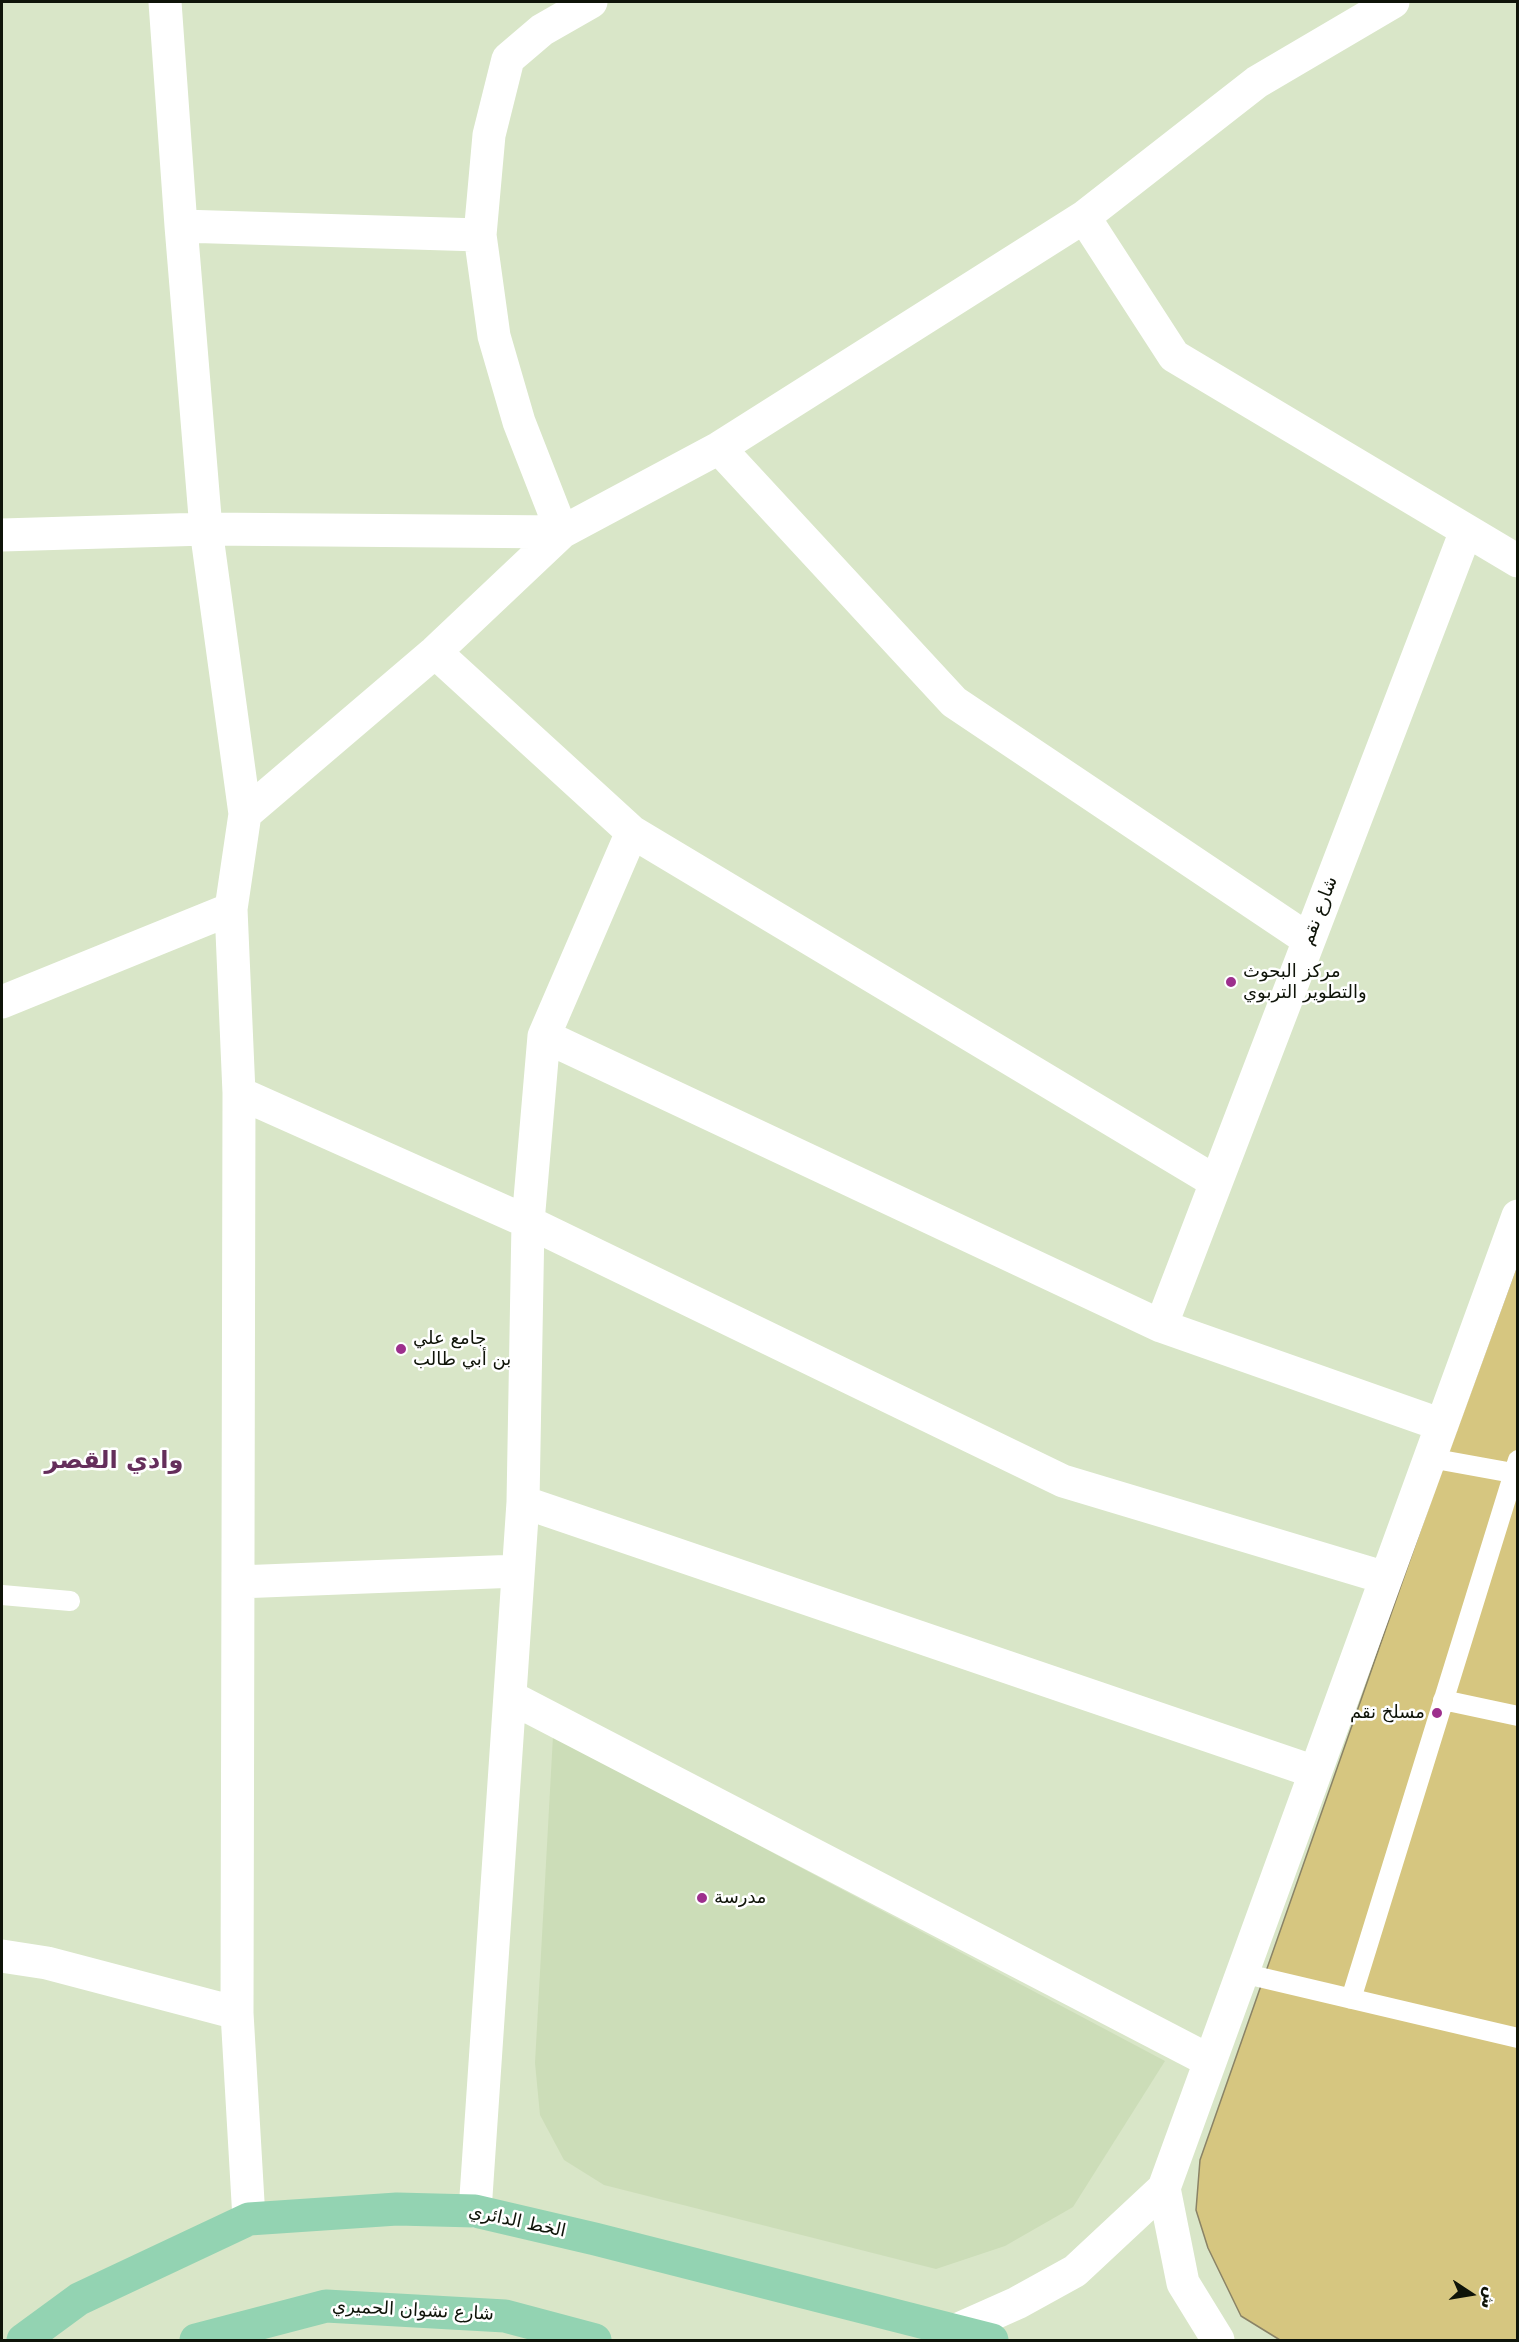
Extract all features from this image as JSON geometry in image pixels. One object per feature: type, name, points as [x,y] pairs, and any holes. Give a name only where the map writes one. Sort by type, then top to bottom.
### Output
[{"type":"main road","name":"الخط الدائري","points":[[23,2340],[79,2299],[249,2219],[398,2209],[475,2211],[595,2239],[992,2340]]},
{"type":"main road","name":"شارع نشوان الحميري","points":[[196,2340],[326,2306],[505,2316],[595,2340]]},
{"type":"street","points":[[165,2],[206,529],[245,814],[231,909],[239,1094],[237,2013],[249,2219]]},
{"type":"street","points":[[562,532],[519,422],[494,336],[480,235],[489,135],[508,59],[542,30],[591,2]]},
{"type":"street","points":[[245,814],[435,652],[562,532],[718,448],[1084,217],[1257,82],[1393,2]]},
{"type":"street","points":[[1084,217],[1174,356],[1518,561]]},
{"type":"street","points":[[181,226],[480,235]]},
{"type":"street","points":[[718,448],[954,702],[1309,940]]},
{"type":"street","points":[[2,535],[206,529],[562,532]]},
{"type":"street","name":"شارع نقم","points":[[1161,1326],[1466,531]]},
{"type":"street","points":[[435,652],[632,832],[1216,1182]]},
{"type":"street","points":[[475,2211],[523,1502],[528,1222],[544,1036],[632,832]]},
{"type":"street","points":[[2,1002],[231,909]]},
{"type":"street","points":[[544,1036],[1161,1326],[1442,1425]]},
{"type":"street","points":[[239,1094],[528,1222],[1063,1481],[1386,1578]]},
{"type":"street","points":[[954,2331],[1017,2303],[1075,2271],[1164,2188],[1518,1216]]},
{"type":"street","points":[[523,1502],[1315,1772]]},
{"type":"street","points":[[238,1582],[518,1572]]},
{"type":"street","points":[[510,1697],[1210,2061]]},
{"type":"street","points":[[2,1938],[15,1958],[237,2013]]},
{"type":"street","points":[[1164,2188],[1183,2283],[1218,2340]]},
{"type":"lane","points":[[1351,1999],[1516,1469],[1430,1458]]},
{"type":"lane","points":[[2,1594],[70,1601]]},
{"type":"lane","points":[[1443,1700],[1518,1716]]},
{"type":"lane","points":[[1242,1973],[1518,2038]]},
{"type":"shaded area","name":"مدرسة","points":[[553,1736],[1165,2061],[1073,2207],[1005,2246],[936,2269],[604,2185],[564,2160],[540,2115],[535,2063]]},
{"type":"building","name":"مسلخ نقم","points":[[1518,1262],[1518,2340],[1280,2340],[1241,2316],[1208,2248],[1196,2210],[1200,2160],[1434,1491]]},
{"type":"place","name":"مركز البحوث والتطوير التربوي","points":[[1231,982]]},
{"type":"place","name":"جامع علي بن أبي طالب","points":[[401,1349]]},
{"type":"place","name":"مسلخ نقم","points":[[1437,1713]]},
{"type":"place","name":"مدرسة","points":[[702,1898]]},
{"type":"district","name":"وادي القصر","points":[[114,1462]]}]
